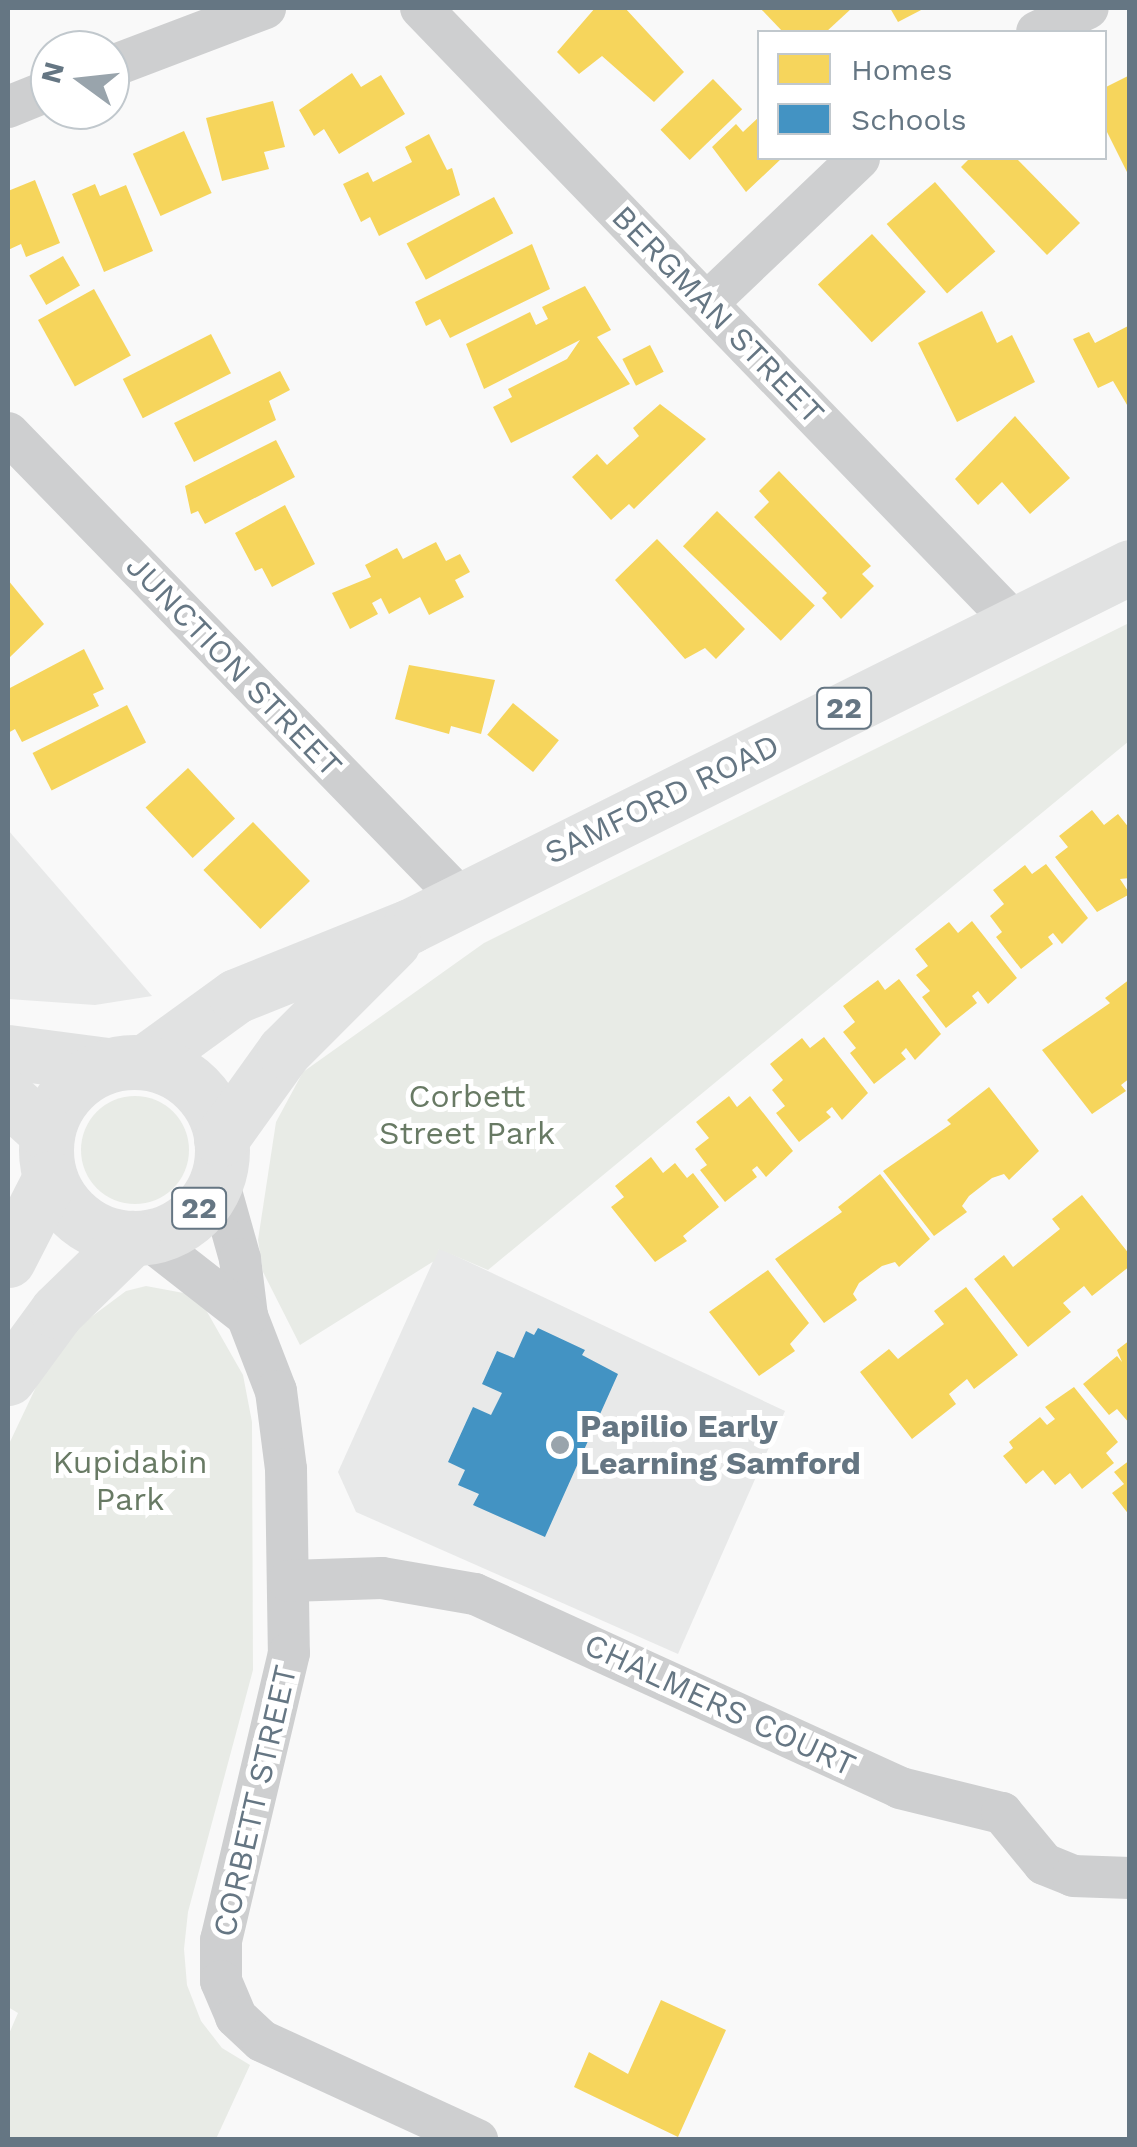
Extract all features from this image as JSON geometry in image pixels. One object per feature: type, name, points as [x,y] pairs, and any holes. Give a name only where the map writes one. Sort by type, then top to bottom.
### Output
[{"type":"main road","name":"SAMFORD ROAD","points":[[126,1064],[236,996],[410,926],[1130,567]]},
{"type":"main road","name":"SAMFORD ROAD","points":[[219,1158],[284,1052],[410,926]]},
{"type":"main road","name":"22","points":[[8,1052],[126,1064],[196,1087],[219,1158],[190,1218],[140,1238],[82,1221],[35,1136]]},
{"type":"main road","points":[[8,1260],[35,1136],[68,1091],[126,1064]]},
{"type":"main road","points":[[8,1378],[27,1327],[140,1238]]},
{"type":"street","points":[[130,59],[265,8]]},
{"type":"street","name":"BERGMAN STREET","points":[[421,8],[1015,623]]},
{"type":"street","points":[[1042,30],[1088,8]]},
{"type":"street","points":[[707,304],[857,160]]},
{"type":"street","name":"JUNCTION STREET","points":[[8,433],[460,898]]},
{"type":"street","name":"CORBETT STREET","points":[[219,1158],[240,1259],[247,1316],[276,1392],[290,1653],[221,1940],[221,1981],[236,2018],[262,2041],[477,2140]]},
{"type":"street","points":[[140,1238],[247,1316]]},
{"type":"street","name":"CHALMERS COURT","points":[[289,1580],[382,1578],[475,1594],[900,1788],[1002,1813],[1044,1864],[1073,1876],[1130,1878]]},
{"type":"shaded area","points":[[8,830],[152,996],[95,1005],[8,999]]},
{"type":"shaded area","name":"Papilio Early Learning Samford","points":[[439,1248],[785,1411],[678,1654],[356,1512],[338,1472]]},
{"type":"green space","name":"Corbett Street Park","points":[[1129,623],[1129,741],[488,1270],[439,1249],[434,1261],[300,1345],[263,1272],[258,1240],[276,1122],[303,1072],[484,943]]},
{"type":"green space","points":[[135,1096],[156,1100],[173,1112],[185,1129],[189,1150],[185,1171],[173,1188],[156,1200],[135,1204],[114,1200],[97,1188],[85,1171],[81,1150],[85,1129],[97,1112],[114,1100]]},
{"type":"green space","name":"Kupidabin Park","points":[[146,1286],[189,1294],[206,1310],[243,1375],[252,1422],[253,1670],[188,1912],[184,1949],[187,1985],[201,2021],[222,2048],[250,2065],[216,2139],[8,2139],[8,2036],[18,2013],[8,2007],[8,1446],[46,1366],[75,1329],[126,1291]]},
{"type":"building: Homes","points":[[595,8],[625,8],[684,72],[654,102],[602,56],[579,74],[557,52]]},
{"type":"building: Homes","points":[[760,8],[852,8],[828,30],[781,30]]},
{"type":"building: Homes","points":[[890,8],[925,8],[898,22]]},
{"type":"building: Homes","points":[[352,73],[361,87],[381,75],[405,114],[339,154],[324,129],[314,136],[299,110]]},
{"type":"building: Homes","points":[[1130,75],[1130,178],[1107,132],[1107,86]]},
{"type":"building: Homes","points":[[713,79],[742,109],[690,160],[660,130]]},
{"type":"building: Homes","points":[[273,101],[285,147],[264,152],[269,169],[222,181],[206,118]]},
{"type":"building: Homes","points":[[757,119],[757,160],[780,160],[746,192],[712,147],[736,124],[743,132]]},
{"type":"building: Homes","points":[[184,131],[212,193],[160,216],[133,154]]},
{"type":"building: Homes","points":[[429,134],[447,170],[452,168],[460,195],[379,236],[370,217],[361,222],[343,184],[368,172],[373,182],[412,162],[405,147]]},
{"type":"building: Homes","points":[[968,160],[1018,160],[1080,223],[1047,255],[961,167]]},
{"type":"building: Homes","points":[[35,180],[60,243],[26,257],[21,244],[8,250],[8,191]]},
{"type":"building: Homes","points":[[935,182],[995,251],[947,293],[887,224]]},
{"type":"building: Homes","points":[[95,184],[100,196],[126,185],[153,251],[104,272],[72,194]]},
{"type":"building: Homes","points":[[494,197],[513,233],[426,280],[407,243]]},
{"type":"building: Homes","points":[[872,234],[926,292],[872,342],[818,284]]},
{"type":"building: Homes","points":[[532,244],[550,289],[450,338],[440,319],[426,326],[415,302]]},
{"type":"building: Homes","points":[[63,256],[80,285],[46,305],[29,276]]},
{"type":"building: Homes","points":[[585,286],[611,330],[597,337],[630,384],[511,443],[493,407],[512,397],[508,389],[567,359],[580,340],[484,389],[466,344],[530,312],[536,325],[548,319],[542,307]]},
{"type":"building: Homes","points":[[94,289],[131,355],[75,386],[38,320]]},
{"type":"building: Homes","points":[[982,311],[997,343],[1012,335],[1035,382],[957,422],[918,343]]},
{"type":"building: Homes","points":[[1130,325],[1130,410],[1113,381],[1098,388],[1073,339],[1089,332],[1095,343]]},
{"type":"building: Homes","points":[[211,334],[231,373],[143,418],[123,379]]},
{"type":"building: Homes","points":[[650,345],[664,372],[636,386],[622,359]]},
{"type":"building: Homes","points":[[280,371],[290,390],[269,401],[276,420],[194,462],[174,423]]},
{"type":"building: Homes","points":[[660,404],[706,439],[634,509],[629,504],[611,520],[572,477],[597,454],[607,465],[639,436],[633,428]]},
{"type":"building: Homes","points":[[1015,416],[1070,478],[1030,514],[1002,482],[978,505],[955,479]]},
{"type":"building: Homes","points":[[276,440],[295,477],[205,524],[198,511],[191,514],[185,486]]},
{"type":"building: Homes","points":[[779,471],[871,566],[862,574],[874,586],[841,619],[822,598],[827,593],[754,517],[769,502],[759,491]]},
{"type":"building: Homes","points":[[285,505],[315,564],[272,587],[262,568],[255,571],[235,533]]},
{"type":"building: Homes","points":[[717,511],[815,605],[781,641],[683,546]]},
{"type":"building: Homes","points":[[657,539],[745,629],[716,659],[705,648],[685,659],[615,580]]},
{"type":"building: Homes","points":[[436,542],[446,561],[460,554],[470,572],[455,580],[464,597],[429,615],[420,597],[389,614],[381,598],[372,603],[378,614],[350,629],[332,593],[371,577],[365,565],[397,548],[403,559]]},
{"type":"building: Homes","points":[[8,580],[44,624],[8,659]]},
{"type":"building: Homes","points":[[84,649],[104,689],[93,694],[99,706],[22,742],[15,729],[8,733],[8,689]]},
{"type":"building: Homes","points":[[409,665],[495,680],[481,734],[451,726],[449,734],[395,719]]},
{"type":"building: Homes","points":[[513,703],[559,740],[533,772],[487,735]]},
{"type":"building: Homes","points":[[127,705],[146,742],[52,791],[33,753]]},
{"type":"building: Homes","points":[[188,768],[235,818],[193,858],[146,808]]},
{"type":"building: Homes","points":[[1092,810],[1104,825],[1118,814],[1130,829],[1130,878],[1120,879],[1130,894],[1097,912],[1055,857],[1068,847],[1059,836]]},
{"type":"building: Homes","points":[[253,822],[310,881],[260,929],[203,870]]},
{"type":"building: Homes","points":[[1046,864],[1088,918],[1062,944],[1053,933],[1048,937],[1053,944],[1021,969],[996,937],[1002,932],[990,916],[1004,904],[993,890],[1025,865],[1032,874]]},
{"type":"building: Homes","points":[[972,921],[1017,978],[988,1004],[978,991],[972,996],[977,1003],[946,1028],[922,997],[930,991],[916,975],[928,966],[915,949],[949,922],[958,933]]},
{"type":"building: Homes","points":[[899,979],[941,1034],[915,1060],[906,1048],[901,1053],[906,1059],[874,1084],[850,1053],[856,1048],[843,1032],[855,1022],[843,1006],[878,980],[885,990]]},
{"type":"building: Homes","points":[[1130,979],[1130,1078],[1121,1085],[1126,1091],[1092,1114],[1042,1050],[1110,1003],[1105,998]]},
{"type":"building: Homes","points":[[824,1037],[868,1093],[842,1120],[832,1107],[826,1112],[831,1117],[799,1142],[776,1113],[785,1106],[772,1090],[783,1080],[770,1064],[802,1038],[810,1048]]},
{"type":"building: Homes","points":[[989,1087],[1039,1151],[1009,1180],[1004,1174],[992,1178],[969,1196],[962,1206],[967,1212],[934,1236],[883,1171],[951,1124],[947,1120]]},
{"type":"building: Homes","points":[[729,1096],[737,1107],[750,1096],[793,1151],[766,1177],[757,1166],[752,1170],[757,1177],[725,1202],[700,1170],[707,1165],[695,1149],[709,1138],[696,1122]]},
{"type":"building: Homes","points":[[651,1157],[663,1173],[675,1163],[687,1178],[693,1173],[719,1207],[683,1236],[687,1241],[655,1262],[611,1207],[624,1197],[615,1186]]},
{"type":"building: Homes","points":[[880,1174],[930,1239],[899,1267],[895,1262],[882,1266],[859,1283],[853,1294],[857,1300],[824,1323],[775,1259],[842,1212],[838,1207]]},
{"type":"building: Homes","points":[[1082,1195],[1130,1255],[1130,1266],[1092,1296],[1084,1286],[1063,1303],[1071,1312],[1028,1347],[974,1279],[1004,1255],[1013,1267],[1060,1229],[1052,1219]]},
{"type":"building: Homes","points":[[768,1270],[809,1323],[790,1344],[795,1351],[759,1376],[709,1312]]},
{"type":"building: Homes","points":[[966,1287],[1018,1355],[974,1389],[967,1379],[949,1394],[956,1404],[912,1439],[860,1372],[889,1349],[898,1359],[944,1324],[934,1311]]},
{"type":"building: Homes","points":[[1130,1340],[1130,1424],[1117,1409],[1109,1415],[1083,1384],[1117,1356],[1122,1362],[1117,1350]]},
{"type":"building: Homes","points":[[1074,1387],[1118,1442],[1106,1453],[1114,1463],[1082,1489],[1070,1473],[1055,1485],[1043,1470],[1026,1484],[1003,1456],[1013,1448],[1009,1442],[1040,1417],[1047,1425],[1055,1419],[1045,1407]]},
{"type":"building: Homes","points":[[1130,1460],[1130,1516],[1112,1493],[1124,1484],[1114,1472]]},
{"type":"building: Homes","points":[[661,2000],[726,2030],[678,2137],[574,2087],[589,2052],[628,2074]]},
{"type":"building: Schools","points":[[538,1328],[585,1350],[582,1355],[618,1374],[545,1537],[473,1505],[479,1494],[458,1485],[465,1470],[448,1462],[473,1407],[491,1415],[502,1393],[482,1384],[497,1351],[514,1358],[526,1331],[534,1335]]},
{"type":"place","name":"Papilio Early Learning Samford","points":[[560,1445]]}]
